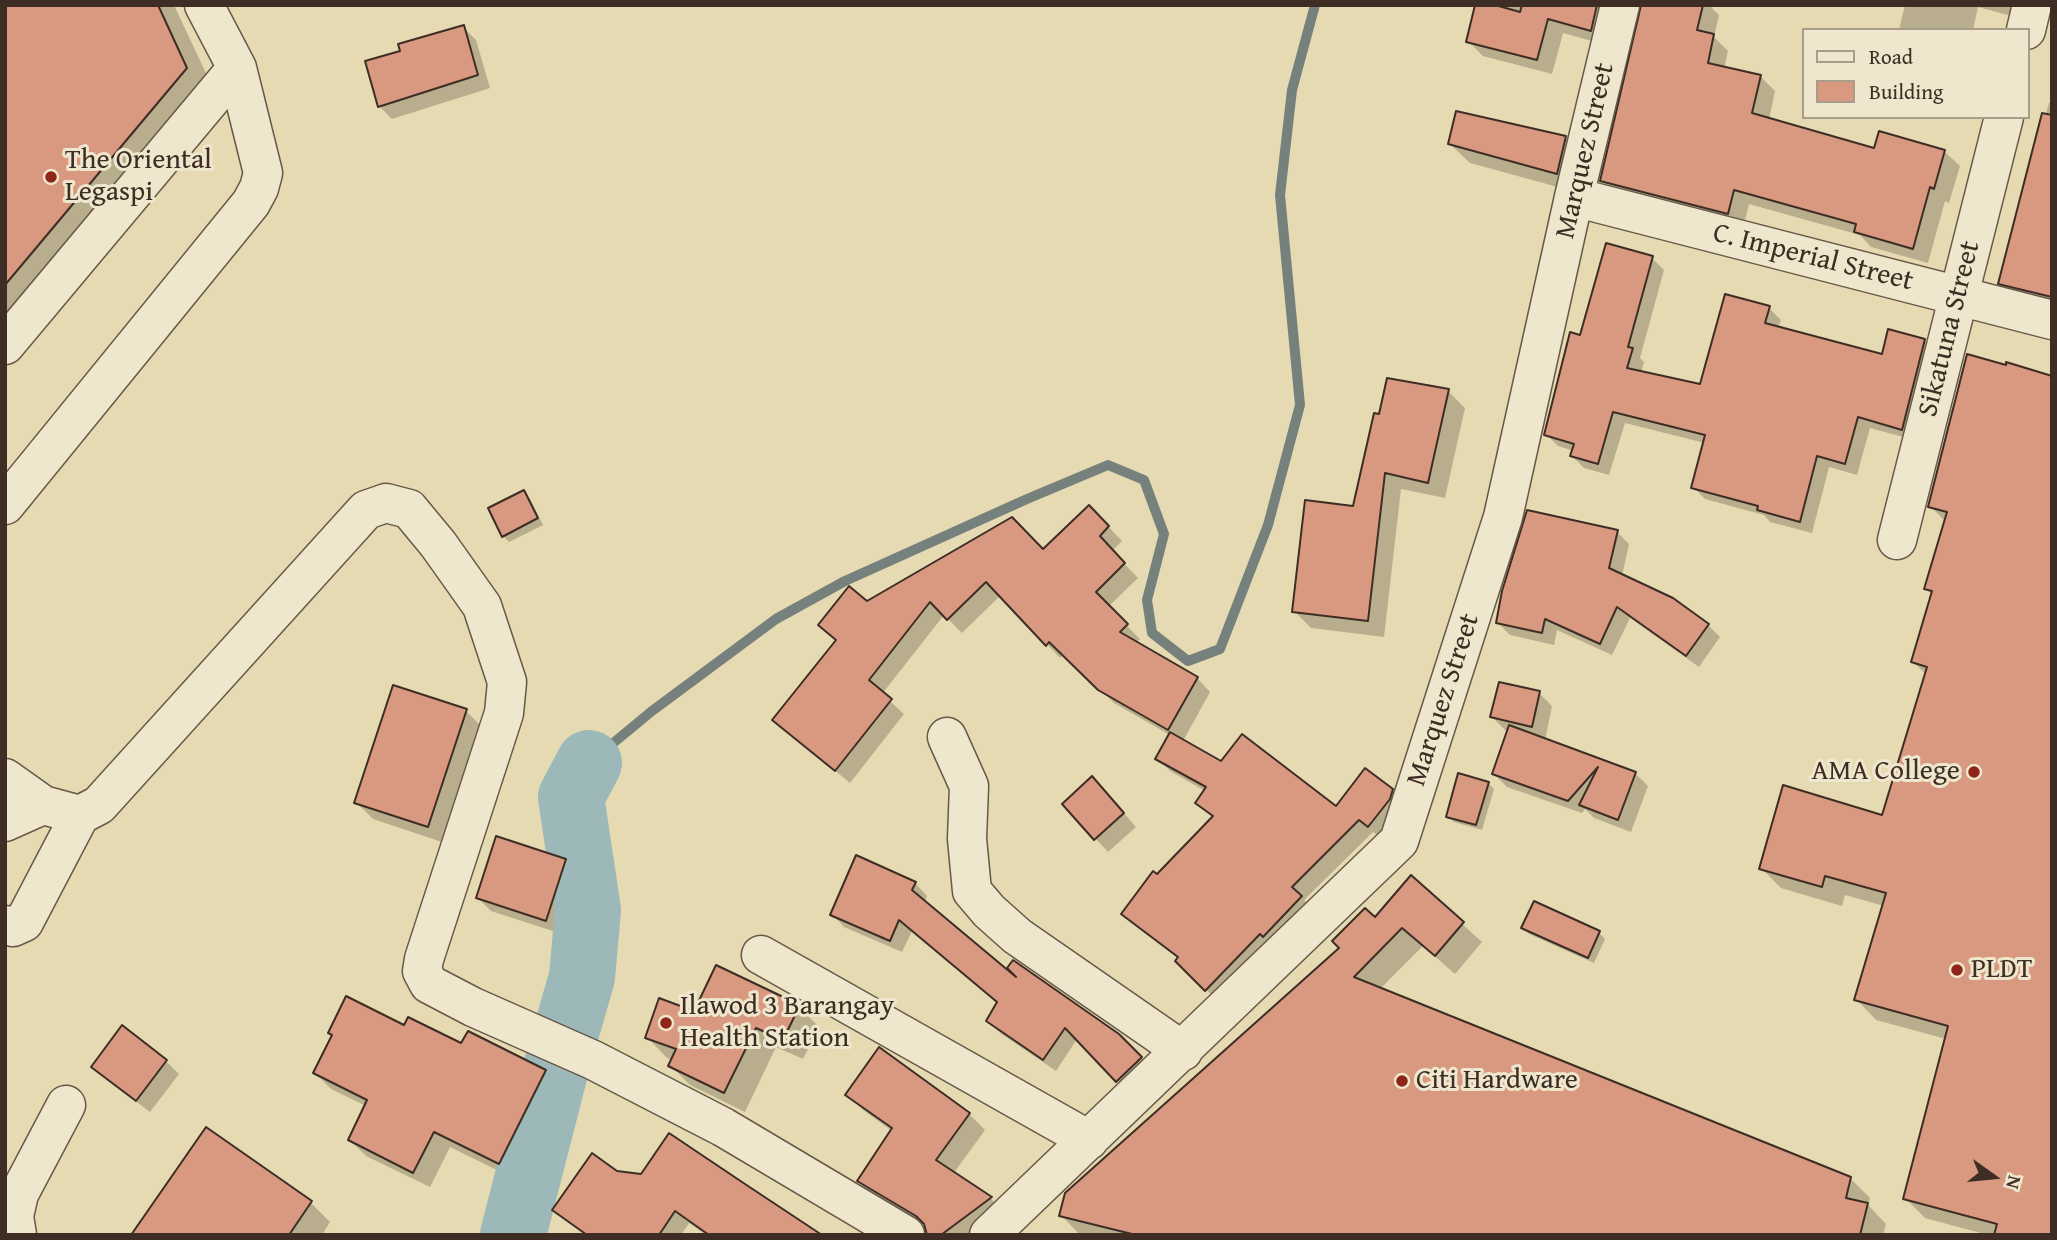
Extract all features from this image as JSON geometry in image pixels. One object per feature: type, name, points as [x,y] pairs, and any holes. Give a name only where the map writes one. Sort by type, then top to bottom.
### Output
[{"type":"street","points":[[5,505],[251,203],[259,188],[263,173],[237,68],[204,5]]},
{"type":"street","name":"Marquez Street","points":[[989,1235],[1399,841],[1503,517],[1620,5]]},
{"type":"street","points":[[2026,28],[2032,5]]},
{"type":"street","points":[[5,345],[237,68]]},
{"type":"street","name":"Sikatuna Street","points":[[1897,540],[2003,119]]},
{"type":"street","name":"C. Imperial Street","points":[[1574,197],[2052,320]]},
{"type":"street","points":[[5,925],[13,927],[24,922],[80,815],[99,805],[366,510],[386,503],[409,509],[438,544],[482,606],[506,682],[504,713],[424,959],[422,971],[429,984],[473,1007],[593,1060],[723,1127],[905,1235]]},
{"type":"street","points":[[947,737],[969,786],[967,839],[972,891],[989,911],[1017,936],[1183,1051]]},
{"type":"street","points":[[5,778],[43,805],[80,815]]},
{"type":"street","points":[[5,822],[43,805]]},
{"type":"street","points":[[761,955],[1089,1140]]},
{"type":"street","points":[[17,1235],[14,1216],[19,1194],[66,1105]]},
{"type":"building","name":"The Oriental Legaspi","points":[[5,5],[158,5],[187,68],[5,285]]},
{"type":"building","points":[[1475,5],[1495,5],[1520,12],[1522,5],[1597,5],[1591,31],[1548,19],[1537,60],[1466,42]]},
{"type":"building","points":[[1641,5],[1703,5],[1697,30],[1714,34],[1708,63],[1761,75],[1752,113],[1874,148],[1879,131],[1945,150],[1934,189],[1930,187],[1913,249],[1854,232],[1856,224],[1734,190],[1728,214],[1600,181]]},
{"type":"building","points":[[464,25],[478,75],[378,107],[365,61],[400,51],[398,44]]},
{"type":"building","points":[[1456,111],[1566,136],[1557,174],[1448,144]]},
{"type":"building","points":[[2042,113],[2052,115],[2052,297],[1998,284]]},
{"type":"building","points":[[1606,243],[1653,256],[1628,347],[1633,348],[1627,368],[1700,384],[1725,294],[1770,306],[1765,323],[1882,354],[1888,329],[1925,339],[1902,430],[1858,417],[1845,464],[1817,456],[1800,522],[1757,510],[1758,506],[1691,488],[1705,435],[1613,412],[1598,464],[1570,456],[1574,444],[1544,435],[1570,332],[1580,335]]},
{"type":"building","points":[[1967,354],[2052,376],[2052,1235],[1994,1235],[1997,1224],[1903,1199],[1948,1026],[1854,1000],[1886,893],[1825,876],[1822,887],[1759,869],[1783,785],[1882,815],[1927,667],[1911,662],[1932,591],[1924,589],[1947,512],[1928,507]]},
{"type":"building","points":[[1387,378],[1449,389],[1428,483],[1385,473],[1368,621],[1292,612],[1305,500],[1353,506],[1374,413],[1379,414]]},
{"type":"building","points":[[524,490],[538,518],[502,537],[488,508]]},
{"type":"building","points":[[1089,505],[1109,526],[1100,536],[1125,563],[1096,592],[1128,624],[1120,632],[1198,677],[1168,730],[1098,690],[1049,642],[1046,646],[986,582],[947,620],[930,602],[869,680],[892,699],[835,771],[772,720],[836,640],[818,625],[849,586],[867,601],[1012,517],[1043,549]]},
{"type":"building","points":[[1527,510],[1618,530],[1609,568],[1673,598],[1709,624],[1686,656],[1617,607],[1600,644],[1545,619],[1542,633],[1496,623],[1502,591]]},
{"type":"building","points":[[1499,682],[1540,691],[1532,727],[1490,717]]},
{"type":"building","points":[[393,685],[467,709],[428,827],[354,803]]},
{"type":"building","points":[[1509,725],[1636,772],[1618,820],[1579,805],[1598,767],[1568,801],[1492,774]]},
{"type":"building","points":[[1170,732],[1221,761],[1242,734],[1336,806],[1365,768],[1393,789],[1390,799],[1368,827],[1359,820],[1292,887],[1302,896],[1263,937],[1260,934],[1205,991],[1175,961],[1178,957],[1121,914],[1153,871],[1157,874],[1213,816],[1195,803],[1206,787],[1155,759]]},
{"type":"building","points":[[1458,773],[1489,782],[1476,825],[1446,817]]},
{"type":"building","points":[[1092,776],[1124,813],[1094,840],[1062,804]]},
{"type":"building","points":[[496,836],[566,859],[546,921],[476,898]]},
{"type":"building","points":[[856,855],[916,882],[912,890],[1016,977],[1007,968],[1013,960],[1119,1034],[1142,1057],[1116,1082],[1065,1028],[1043,1060],[986,1021],[997,1002],[899,920],[890,941],[830,915]]},
{"type":"building","name":"Citi Hardware","points":[[1411,875],[1464,922],[1435,956],[1402,928],[1354,977],[1851,1177],[1846,1198],[1868,1203],[1860,1235],[1136,1235],[1059,1216],[1065,1193],[1339,948],[1332,941],[1365,908],[1375,917]]},
{"type":"building","points":[[1534,901],[1600,931],[1588,958],[1521,928]]},
{"type":"building","points":[[716,965],[800,1005],[783,1040],[756,1028],[724,1093],[668,1066],[676,1049],[645,1038],[659,998],[694,1011]]},
{"type":"building","points":[[346,996],[404,1025],[408,1017],[461,1043],[468,1031],[546,1070],[499,1164],[434,1132],[413,1173],[348,1140],[367,1100],[313,1073],[332,1035],[328,1033]]},
{"type":"building","points":[[122,1025],[167,1060],[136,1101],[91,1067]]},
{"type":"building","points":[[879,1047],[970,1113],[936,1160],[992,1197],[941,1235],[927,1235],[924,1224],[916,1216],[857,1181],[892,1128],[845,1095]]},
{"type":"building","points":[[206,1127],[312,1201],[289,1235],[131,1235]]},
{"type":"building","points":[[669,1133],[822,1235],[709,1235],[675,1211],[659,1235],[587,1235],[552,1210],[592,1153],[617,1171],[641,1174]]},
{"type":"waterway","points":[[589,763],[652,711],[776,619],[845,581],[1108,465],[1144,480],[1164,534],[1147,600],[1152,633],[1188,661],[1220,649],[1268,525],[1300,405],[1280,195],[1292,90],[1315,5]]},
{"type":"waterway","points":[[513,1235],[582,977],[588,910],[571,797],[589,763]]},
{"type":"place","name":"The Oriental Legaspi","points":[[51,177]]},
{"type":"place","name":"AMA College","points":[[1974,772]]},
{"type":"place","name":"PLDT","points":[[1957,970]]},
{"type":"place","name":"Ilawod 3 Barangay Health Station","points":[[666,1023]]},
{"type":"place","name":"Citi Hardware","points":[[1402,1081]]}]
